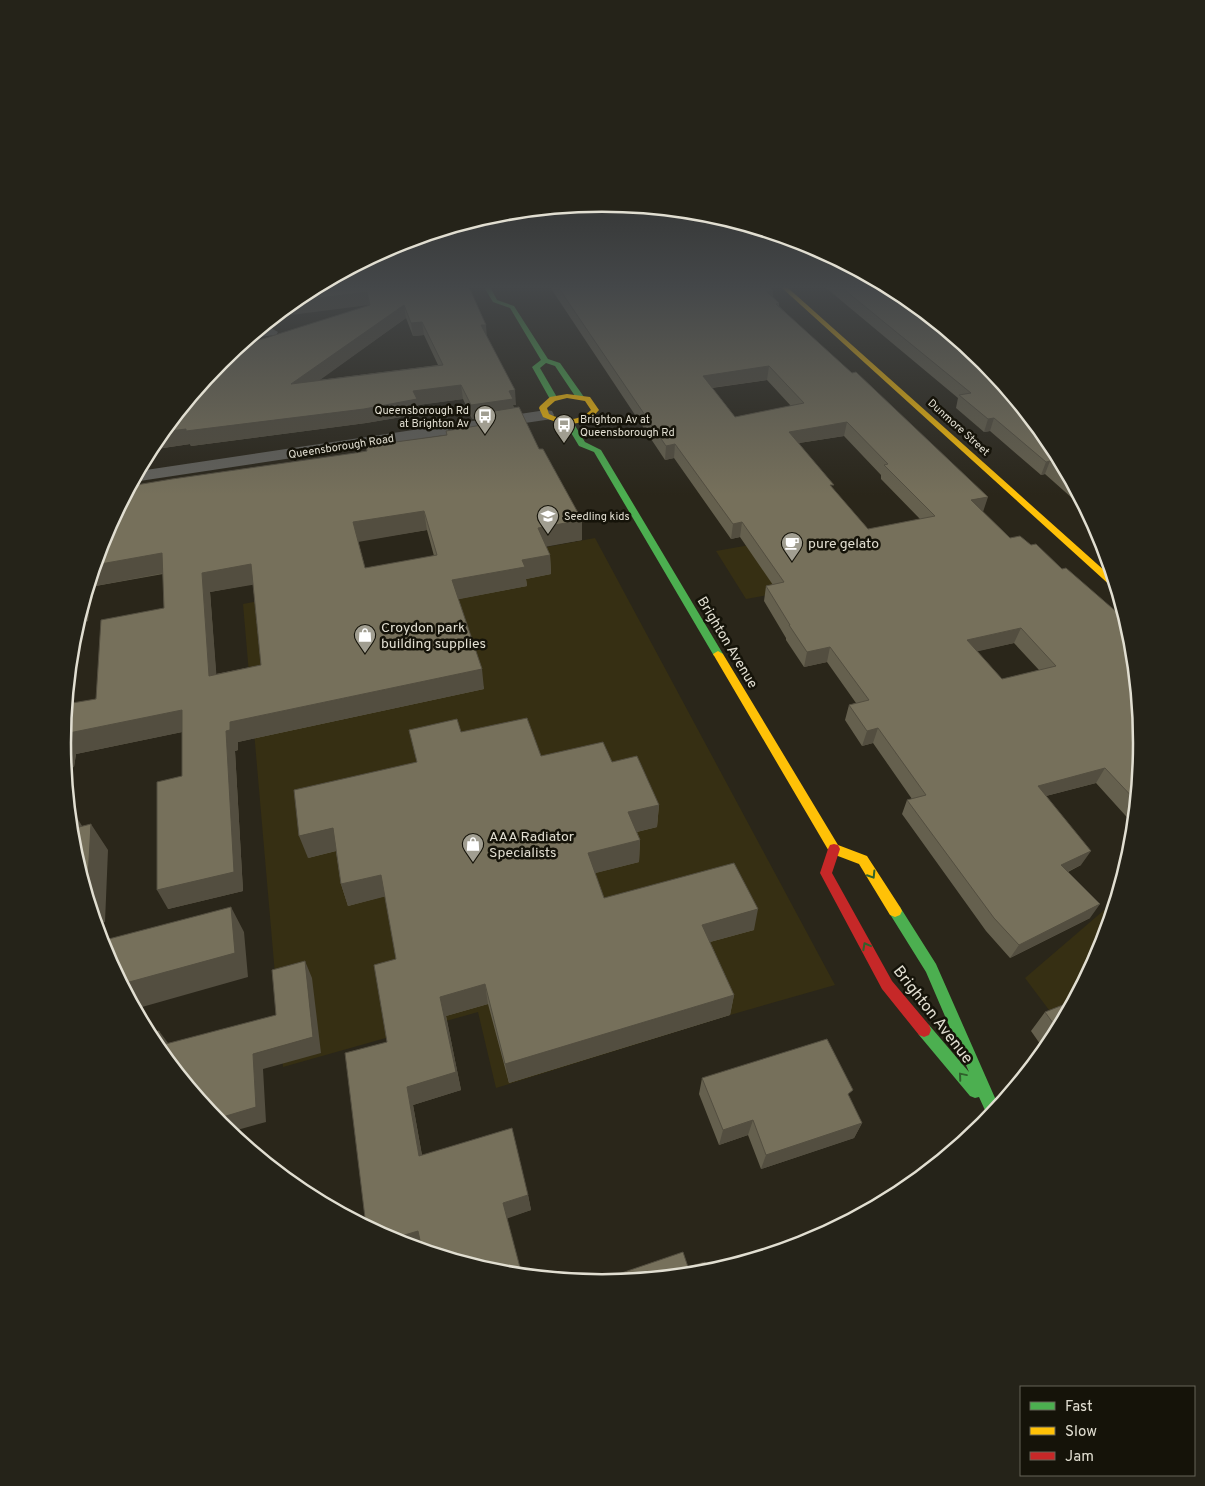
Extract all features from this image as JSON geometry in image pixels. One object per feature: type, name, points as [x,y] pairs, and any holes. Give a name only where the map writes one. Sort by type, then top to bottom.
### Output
[{"type":"main road","points":[[543,356],[545,361]]},
{"type":"main road","name":"Dunmore Street","points":[[861,356],[1108,579]]},
{"type":"main road","points":[[554,399],[536,367],[545,361],[558,364],[580,397],[594,406],[595,410],[591,421],[568,422],[555,420],[546,415],[543,408],[554,399],[567,396],[580,397]]},
{"type":"main road","name":"Brighton Avenue","points":[[568,422],[582,444],[600,445],[834,849],[863,860],[931,968],[991,1105]]},
{"type":"main road","name":"Brighton Avenue","points":[[834,849],[826,873],[887,985],[989,1107]]},
{"type":"street","name":"Queensborough Road","points":[[142,477],[546,415]]},
{"type":"shaded area","points":[[856,526],[920,567],[746,599],[716,551]]},
{"type":"shaded area","points":[[595,538],[835,985],[730,1015],[496,1088],[478,1012],[283,1067],[243,604]]},
{"type":"shaded area","points":[[1108,907],[1079,978],[1056,1019],[1025,978]]},
{"type":"building","points":[[239,356],[331,356],[291,384],[443,365],[439,356],[497,356],[515,390],[509,391],[513,399],[471,405],[461,385],[413,391],[417,399],[364,409],[186,431],[186,429],[173,431],[203,393]]},
{"type":"building","points":[[605,356],[834,356],[852,373],[856,372],[988,497],[971,500],[1010,538],[1020,536],[1031,545],[1036,544],[1062,569],[1066,568],[1118,613],[1124,639],[1133,708],[1134,743],[1131,796],[1105,768],[1038,786],[1091,851],[1061,865],[1100,904],[1019,945],[994,918],[907,800],[926,795],[878,728],[867,731],[849,705],[869,700],[830,647],[807,652],[766,586],[784,582],[742,522],[733,524],[675,444],[666,446]],"holes":[[[769,366],[804,403],[735,417],[703,376]],[[847,422],[888,464],[884,465],[935,516],[868,529],[830,485],[834,485],[789,432]],[[1021,628],[1056,666],[1002,679],[967,640]]]},
{"type":"building","points":[[926,356],[966,356],[1002,393],[1024,420],[1056,466],[1050,461],[1046,462],[994,418],[988,419],[959,395],[971,393]]},
{"type":"building","points":[[519,407],[539,449],[543,449],[582,520],[538,528],[550,555],[522,560],[525,567],[452,580],[482,669],[230,722],[230,730],[226,731],[234,872],[157,890],[157,782],[182,776],[182,710],[71,733],[73,703],[96,699],[101,620],[164,608],[162,553],[102,564],[138,485],[367,451],[366,446],[447,435],[446,431],[482,425],[476,414]],"holes":[[[424,511],[437,555],[365,568],[353,522]],[[251,564],[261,665],[209,676],[202,573]]]},
{"type":"building","points":[[527,718],[541,756],[603,742],[612,762],[637,756],[659,805],[628,812],[640,840],[588,853],[604,898],[734,863],[758,909],[702,925],[734,995],[505,1064],[485,984],[440,997],[456,1072],[407,1087],[419,1156],[512,1128],[528,1195],[503,1203],[520,1268],[465,1256],[432,1246],[420,1242],[418,1231],[403,1235],[365,1217],[345,1053],[387,1042],[374,965],[396,959],[381,875],[341,884],[333,828],[299,836],[294,790],[417,762],[409,730],[457,719],[461,732]]},
{"type":"building","points":[[91,824],[88,876],[78,827]]},
{"type":"building","points":[[231,907],[235,953],[128,982],[109,939]]},
{"type":"building","points":[[305,961],[313,1037],[253,1054],[256,1107],[225,1116],[203,1093],[165,1044],[276,1015],[272,970]]},
{"type":"building","points":[[1066,1004],[1053,1024],[1045,1012]]},
{"type":"building","points":[[827,1039],[853,1090],[848,1094],[862,1123],[766,1155],[753,1120],[723,1130],[702,1078]]},
{"type":"building","points":[[683,1252],[688,1267],[705,1262],[706,1264],[672,1270],[620,1273]]},
{"type":"traffic: fast","points":[[542,356],[545,361]]},
{"type":"traffic: fast","points":[[554,399],[536,367],[545,361],[558,364],[580,397]]},
{"type":"traffic: fast","points":[[568,421],[582,444],[597,450],[718,654]]},
{"type":"traffic: fast","points":[[895,911],[931,968],[991,1105]]},
{"type":"traffic: fast","points":[[924,1030],[975,1091]]},
{"type":"traffic: slow","points":[[861,356],[1108,579]]},
{"type":"traffic: slow","points":[[567,396],[587,399],[595,410],[584,419],[572,422],[565,422],[546,415],[543,408],[553,399],[567,396]]},
{"type":"traffic: slow","points":[[718,654],[834,849],[863,860],[895,911]]},
{"type":"traffic: jam","points":[[834,849],[826,873],[887,985],[924,1030]]},
{"type":"place","name":"Queensborough Rd at Brighton Av","points":[[485,435]]},
{"type":"place","name":"Brighton Av at Queensborough Rd","points":[[564,444]]},
{"type":"place","name":"Seedling kids","points":[[548,535]]},
{"type":"place","name":"pure gelato","points":[[792,562]]},
{"type":"place","name":"Croydon park building supplies","points":[[365,654]]},
{"type":"place","name":"AAA Radiator Specialists","points":[[473,863]]}]
